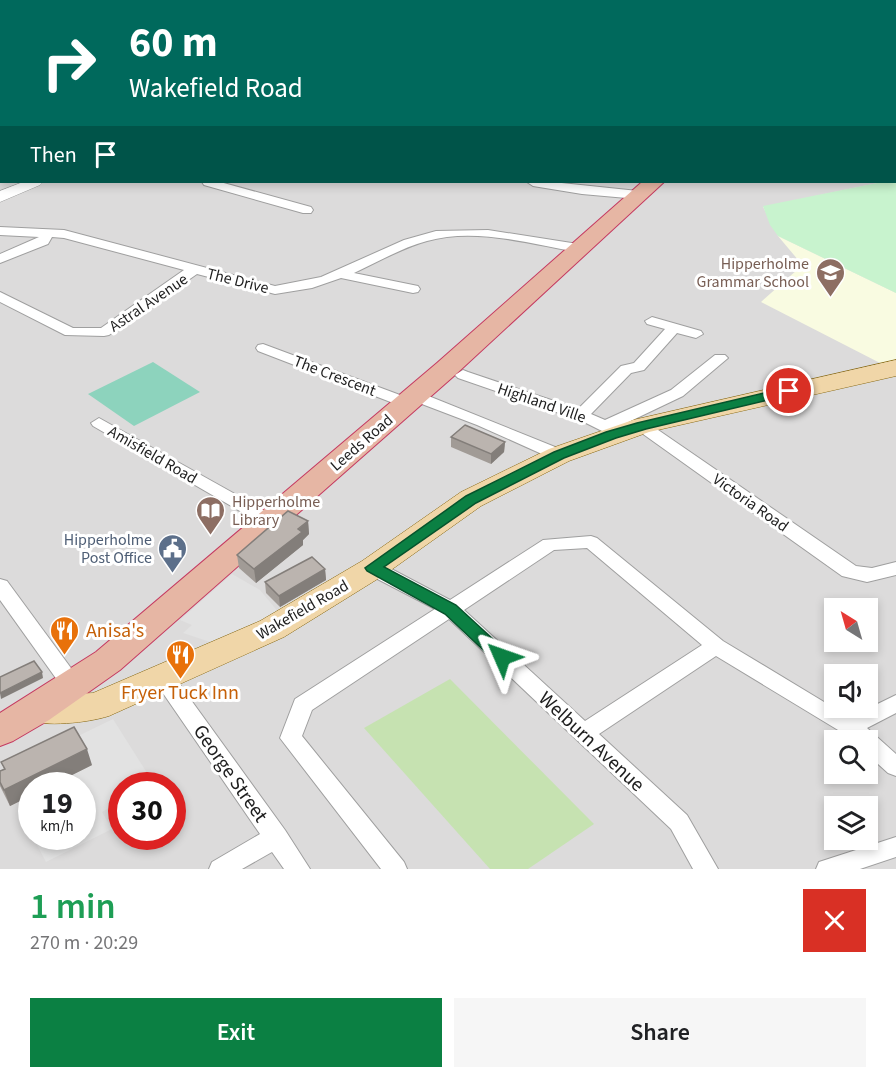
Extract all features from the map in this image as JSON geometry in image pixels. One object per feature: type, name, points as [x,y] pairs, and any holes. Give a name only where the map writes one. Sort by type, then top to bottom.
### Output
[{"type":"highway","name":"Leeds Road","points":[[0,731],[108,662],[411,400],[646,188]]},
{"type":"main road","name":"Wakefield Road","points":[[36,710],[97,706],[272,629],[373,568],[471,500],[559,455],[622,428],[896,368]]},
{"type":"street","points":[[0,197],[33,183]]},
{"type":"street","points":[[212,183],[307,210]]},
{"type":"street","points":[[539,183],[582,190],[646,188]]},
{"type":"street","name":"The Drive","points":[[0,231],[64,234],[275,290],[305,286],[340,274],[406,244],[437,235],[480,234],[578,248]]},
{"type":"street","points":[[0,259],[43,241],[49,233]]},
{"type":"street","name":"Astral Avenue","points":[[0,296],[70,332],[104,332],[195,269]]},
{"type":"street","points":[[340,274],[413,289]]},
{"type":"street","points":[[652,321],[696,334]]},
{"type":"street","points":[[581,415],[626,369],[639,366],[674,328]]},
{"type":"street","name":"The Crescent","points":[[263,348],[480,422],[559,455]]},
{"type":"street","points":[[622,428],[677,393],[720,358]]},
{"type":"street","name":"Highland Ville","points":[[463,375],[622,428]]},
{"type":"street","name":"Amisfield Road","points":[[99,423],[270,521]]},
{"type":"street","name":"Victoria Road","points":[[622,428],[849,571],[861,576],[875,575],[896,568]]},
{"type":"street","points":[[395,869],[291,738],[303,705],[550,544],[591,542],[716,646],[852,730]]},
{"type":"street","name":"Welburn Avenue","points":[[373,568],[451,609],[679,822],[706,869]]},
{"type":"street","points":[[0,586],[72,685]]},
{"type":"street","points":[[584,733],[716,646]]},
{"type":"street","name":"George Street","points":[[163,677],[298,869]]},
{"type":"street","points":[[868,730],[896,703]]},
{"type":"street","points":[[878,751],[896,767]]},
{"type":"street","points":[[221,869],[277,837]]},
{"type":"street","points":[[828,869],[896,847]]},
{"type":"shaded area","points":[[0,183],[877,183],[763,207],[778,236],[896,293],[896,869],[0,869]]},
{"type":"shaded area","name":"Hipperholme Grammar School","points":[[778,236],[896,293],[896,360],[882,364],[761,302],[797,270],[799,261]]},
{"type":"shaded area","points":[[232,574],[260,590],[279,613],[213,643],[183,633],[192,625],[180,620]]},
{"type":"shaded area","points":[[113,719],[146,772],[108,772],[108,809],[102,812],[108,822],[108,831],[96,837],[96,772],[57,772],[76,737]]},
{"type":"shaded area","points":[[40,850],[70,850],[46,862]]},
{"type":"green space","points":[[877,183],[896,183],[896,293],[778,236],[770,225],[763,206]]},
{"type":"green space","points":[[153,362],[200,392],[134,426],[88,394]]},
{"type":"green space","points":[[450,679],[594,824],[528,869],[490,869],[364,728]]},
{"type":"building","points":[[465,425],[505,442],[491,454],[451,437]]},
{"type":"building","points":[[288,511],[308,521],[298,529],[302,532],[254,569],[237,555]]},
{"type":"building","points":[[312,557],[325,569],[279,596],[265,582]]},
{"type":"building","points":[[34,661],[42,672],[0,693],[0,677]]},
{"type":"building","points":[[74,727],[87,749],[40,772],[18,772],[18,783],[4,790],[0,782],[0,771],[5,769],[1,762]]},
{"type":"place","name":"Hipperholme Grammar School","points":[[830,298]]},
{"type":"place","name":"Hipperholme Library","points":[[211,536]]},
{"type":"place","name":"Hipperholme Post Office","points":[[173,574]]},
{"type":"place","name":"Anisa's","points":[[65,656]]},
{"type":"place","name":"Fryer Tuck Inn","points":[[180,680]]},
{"type":"route","points":[[502,657],[451,609],[373,568],[471,500],[559,455],[642,426],[789,391]]}]
